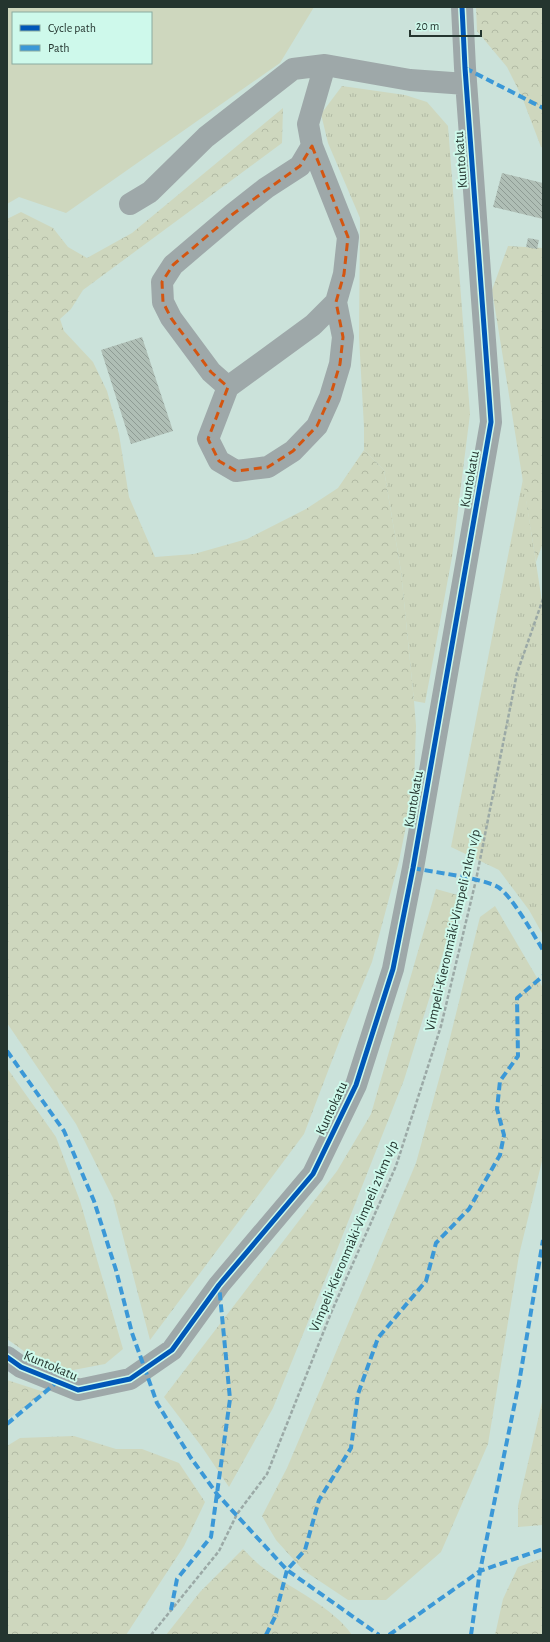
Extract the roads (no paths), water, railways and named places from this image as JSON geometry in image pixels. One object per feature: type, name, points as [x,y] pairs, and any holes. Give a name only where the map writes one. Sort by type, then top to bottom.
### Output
[{"type":"street","name":"Kuntokatu","points":[[7,1357],[21,1367],[78,1390],[130,1378],[172,1350],[219,1285],[313,1174],[356,1085],[395,961],[413,868],[491,422],[466,84],[462,7]]},
{"type":"street","points":[[130,204],[150,192],[206,137],[293,69],[325,65],[410,80],[466,84]]},
{"type":"street","points":[[325,65],[308,124],[312,146],[348,237],[344,274],[336,302],[342,337],[340,364],[330,397],[317,426],[294,451],[268,467],[236,470],[219,461],[208,439],[228,387],[313,325],[336,302]]},
{"type":"street","points":[[228,387],[211,372],[171,318],[163,302],[162,282],[174,266],[233,214],[266,188],[300,166],[312,146]]}]
